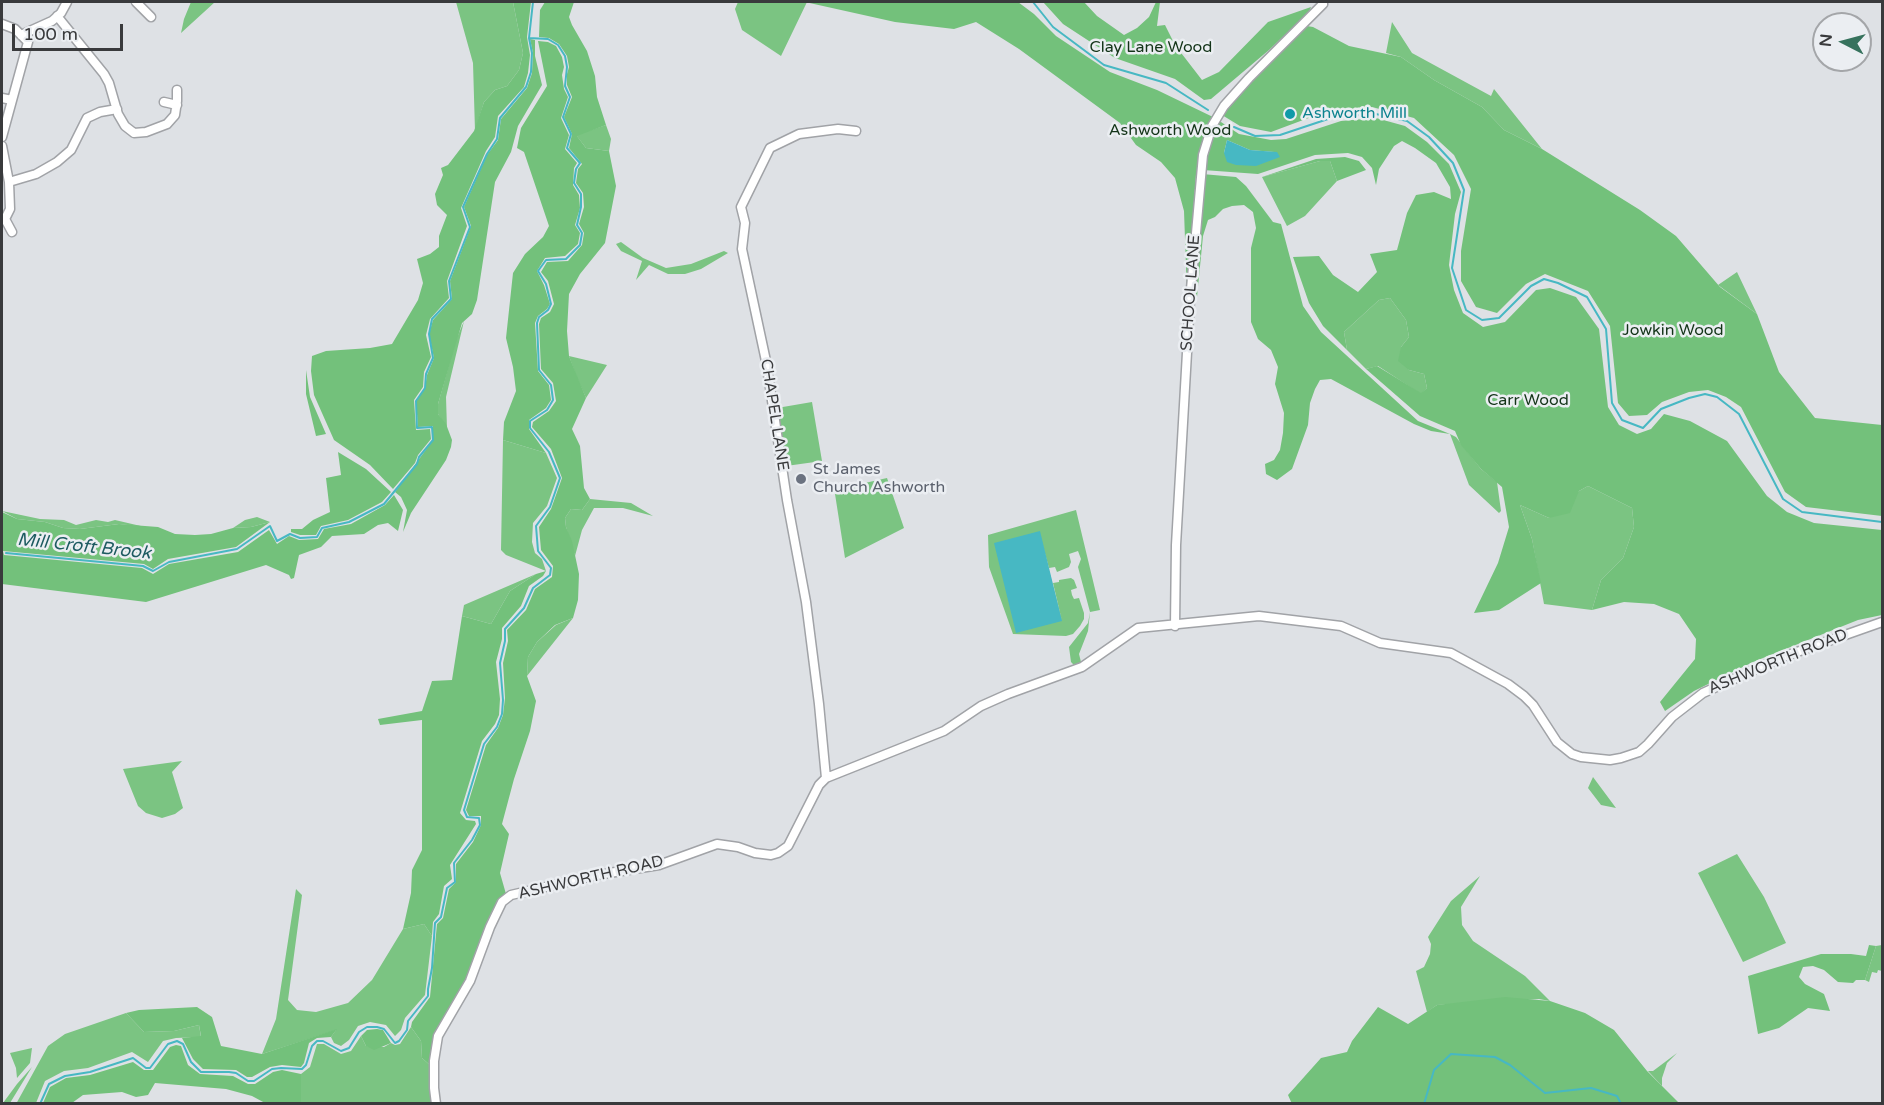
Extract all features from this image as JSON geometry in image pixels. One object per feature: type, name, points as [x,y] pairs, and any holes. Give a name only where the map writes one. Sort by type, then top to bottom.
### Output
[{"type":"street","points":[[21,35],[57,16],[67,2]]},
{"type":"street","points":[[136,2],[146,15]]},
{"type":"street","name":"SCHOOL LANE","points":[[1174,626],[1176,545],[1190,300],[1203,155],[1212,126],[1236,92],[1322,3]]},
{"type":"street","points":[[57,16],[104,74],[125,126],[134,133],[146,132],[167,124],[175,115],[177,90]]},
{"type":"street","points":[[2,24],[15,29],[28,42],[2,137]]},
{"type":"street","points":[[2,98],[12,100]]},
{"type":"street","points":[[164,102],[177,105]]},
{"type":"street","points":[[9,182],[36,174],[57,162],[71,150],[87,118],[100,112],[117,109]]},
{"type":"street","name":"CHAPEL LANE","points":[[826,778],[806,602],[787,500],[766,362],[742,249],[745,223],[741,207],[770,148],[800,134],[838,129],[856,131]]},
{"type":"street","points":[[2,146],[9,182],[10,209],[3,220],[12,232]]},
{"type":"street","name":"ASHWORTH ROAD","points":[[436,1104],[434,1061],[438,1036],[470,981],[502,902],[511,895],[597,875],[658,865],[717,844],[738,847],[764,855],[778,853],[788,846],[819,785],[826,778],[944,731],[981,706],[1008,693],[1082,667],[1138,628],[1259,616],[1341,626],[1380,643],[1451,653],[1508,684],[1524,696],[1533,705],[1557,742],[1572,754],[1610,760],[1639,752],[1672,717],[1703,693],[1780,658],[1882,622]]},
{"type":"green space","points":[[191,2],[215,2],[181,33],[184,19]]},
{"type":"green space","points":[[456,2],[513,2],[523,53],[519,70],[507,86],[495,90],[484,102],[475,131],[473,63]]},
{"type":"green space","points":[[513,2],[531,2],[527,37],[530,55],[528,73],[524,87],[498,116],[495,137],[486,151],[461,208],[467,226],[447,281],[449,298],[430,319],[426,335],[431,357],[424,372],[423,387],[414,400],[416,430],[430,429],[431,439],[393,489],[370,465],[334,440],[314,395],[312,356],[326,351],[392,344],[418,300],[423,283],[417,259],[430,254],[439,247],[439,236],[447,215],[437,205],[435,194],[443,175],[441,168],[448,165],[474,131],[484,102],[495,90],[507,86],[519,70],[523,53]]},
{"type":"green space","points":[[545,2],[574,2],[569,17],[587,51],[606,125],[577,136],[586,148],[609,151],[616,186],[605,243],[580,274],[569,294],[567,331],[569,356],[586,398],[572,429],[580,446],[584,488],[590,499],[582,510],[571,509],[565,518],[579,574],[578,600],[573,618],[555,625],[537,642],[528,657],[527,676],[536,701],[530,731],[502,824],[509,834],[500,873],[506,894],[499,900],[469,978],[454,1004],[431,1066],[422,1058],[421,1041],[411,1027],[412,1022],[430,997],[437,924],[443,918],[449,889],[456,882],[456,864],[473,842],[481,825],[481,816],[469,816],[466,810],[486,745],[498,728],[503,715],[505,698],[503,663],[508,641],[507,630],[526,610],[535,589],[552,577],[553,566],[541,550],[539,527],[551,509],[562,478],[551,449],[532,427],[533,422],[549,411],[556,401],[553,383],[541,369],[539,324],[541,318],[550,312],[554,304],[548,281],[541,272],[547,262],[568,261],[582,245],[584,233],[579,224],[584,207],[583,193],[576,183],[578,169],[582,164],[569,148],[572,134],[564,117],[572,97],[567,85],[569,67],[567,56],[559,44],[549,38],[539,37],[540,10]]},
{"type":"green space","points":[[738,2],[807,2],[781,56],[742,30],[735,9]]},
{"type":"green space","name":"Ashworth Wood","points":[[805,2],[1018,2],[1056,36],[1110,72],[1157,90],[1213,117],[1201,148],[1196,175],[1187,295],[1184,211],[1175,178],[1161,162],[1136,145],[1120,123],[1019,49],[976,22],[954,29],[895,22]]},
{"type":"green space","name":"Clay Lane Wood","points":[[1043,2],[1084,2],[1097,16],[1124,35],[1137,28],[1149,17],[1156,2],[1160,2],[1157,26],[1165,25],[1175,45],[1202,80],[1219,72],[1268,22],[1311,7],[1309,12],[1269,50],[1211,99],[1204,100],[1175,79],[1115,58],[1063,24]]},
{"type":"green space","points":[[1392,22],[1412,53],[1491,96],[1494,89],[1542,149],[1504,130],[1482,107],[1434,80],[1401,57],[1386,53]]},
{"type":"green space","name":"Jowkin Wood","points":[[1307,26],[1349,46],[1401,57],[1434,80],[1482,107],[1504,130],[1542,149],[1640,210],[1676,236],[1720,287],[1757,314],[1779,372],[1815,418],[1882,425],[1882,516],[1806,507],[1785,492],[1741,407],[1726,397],[1708,390],[1689,392],[1662,402],[1647,415],[1629,416],[1618,403],[1610,326],[1588,291],[1545,274],[1526,284],[1497,313],[1476,307],[1461,281],[1461,251],[1471,189],[1454,155],[1414,118],[1372,107],[1322,113],[1271,132],[1240,126],[1222,115],[1240,93]]},
{"type":"green space","points":[[530,39],[535,40],[535,56],[542,85],[518,126],[511,152],[495,182],[477,300],[472,314],[462,323],[438,404],[438,414],[446,424],[452,440],[451,447],[446,460],[411,513],[403,532],[407,510],[401,497],[395,492],[433,440],[433,426],[418,427],[416,401],[425,388],[427,375],[434,358],[429,334],[433,320],[452,299],[450,281],[471,226],[464,207],[487,155],[498,140],[501,119],[527,88],[532,73],[533,53]]},
{"type":"green space","points":[[538,41],[556,46],[562,57],[564,89],[568,97],[561,118],[569,135],[565,149],[577,163],[574,168],[573,185],[579,195],[580,208],[575,225],[580,233],[578,244],[565,256],[545,258],[537,271],[550,304],[538,316],[535,323],[538,371],[549,385],[551,400],[546,408],[529,420],[529,429],[546,453],[503,440],[504,422],[516,391],[506,338],[513,273],[525,254],[543,237],[549,226],[524,152],[517,148],[521,128],[547,86]]},
{"type":"green space","name":"Carr Wood","points":[[1376,118],[1405,126],[1427,142],[1449,164],[1461,192],[1455,214],[1449,265],[1454,290],[1463,313],[1483,327],[1505,322],[1536,290],[1550,288],[1576,297],[1599,329],[1608,407],[1619,425],[1637,434],[1651,429],[1664,414],[1690,421],[1727,441],[1767,496],[1787,512],[1814,523],[1882,530],[1882,615],[1858,620],[1753,662],[1694,691],[1665,711],[1660,702],[1695,659],[1696,639],[1679,614],[1654,604],[1624,602],[1592,610],[1601,580],[1623,558],[1634,527],[1632,508],[1588,486],[1579,491],[1570,513],[1549,518],[1520,505],[1532,539],[1541,583],[1499,610],[1474,613],[1498,563],[1509,527],[1502,487],[1481,469],[1461,445],[1455,431],[1420,416],[1366,369],[1377,366],[1421,393],[1427,388],[1424,374],[1409,370],[1398,361],[1401,347],[1409,337],[1406,320],[1390,298],[1379,300],[1344,332],[1347,350],[1323,326],[1309,303],[1293,257],[1319,256],[1333,275],[1358,292],[1377,272],[1370,254],[1397,250],[1407,213],[1416,195],[1434,192],[1451,199],[1450,187],[1436,163],[1402,141],[1394,146],[1379,169],[1376,185],[1372,168],[1362,157],[1348,153],[1315,155],[1258,174],[1203,170],[1206,151],[1218,120],[1239,134],[1271,140],[1286,139],[1341,121]],"holes":[[[1227,140],[1250,150],[1274,152],[1224,153]]]},
{"type":"green space","points":[[606,125],[611,139],[609,151],[586,148],[576,135]]},
{"type":"green space","points":[[1345,157],[1359,161],[1366,170],[1337,181],[1330,161],[1320,161],[1262,177],[1316,159]]},
{"type":"green space","points":[[1320,161],[1330,161],[1337,181],[1305,216],[1287,226],[1262,177]]},
{"type":"green space","points":[[1202,174],[1236,177],[1246,186],[1273,222],[1281,224],[1303,306],[1321,332],[1418,421],[1450,434],[1431,431],[1414,424],[1331,379],[1320,380],[1310,403],[1308,425],[1292,469],[1277,480],[1266,474],[1265,464],[1274,460],[1280,450],[1284,413],[1275,384],[1278,367],[1271,350],[1258,339],[1251,322],[1251,248],[1256,228],[1253,212],[1244,205],[1232,206],[1223,209],[1208,220],[1203,236],[1197,297],[1194,297]]},
{"type":"green space","points":[[621,242],[643,258],[666,268],[691,264],[724,251],[728,253],[701,269],[685,274],[668,274],[649,265],[636,280],[642,261],[621,251],[616,244]]},
{"type":"green space","points":[[1737,272],[1757,314],[1718,285]]},
{"type":"green space","points":[[1390,298],[1406,320],[1409,337],[1401,347],[1409,370],[1424,374],[1427,388],[1421,394],[1378,366],[1366,369],[1347,350],[1344,332],[1379,300]]},
{"type":"green space","points":[[464,321],[446,397],[447,429],[438,414],[438,404],[456,340]]},
{"type":"green space","points":[[569,356],[607,365],[586,398],[577,378]]},
{"type":"green space","points":[[306,370],[310,397],[326,434],[316,436],[306,394]]},
{"type":"green space","points":[[812,402],[822,461],[786,466],[777,408]]},
{"type":"green space","points":[[1450,434],[1456,437],[1481,469],[1497,482],[1501,511],[1499,513],[1469,485]]},
{"type":"green space","points":[[503,440],[546,453],[557,478],[547,506],[533,523],[532,542],[535,553],[542,559],[546,571],[506,555],[501,550]]},
{"type":"green space","points":[[338,452],[366,469],[391,492],[382,502],[348,520],[321,526],[316,535],[300,535],[291,532],[291,529],[302,529],[313,520],[330,512],[326,478],[341,475]]},
{"type":"green space","points":[[887,478],[904,528],[845,558],[835,494],[838,489]]},
{"type":"green space","points":[[1588,486],[1632,508],[1634,527],[1623,558],[1601,580],[1592,610],[1544,604],[1532,539],[1520,505],[1549,518],[1579,491]]},
{"type":"green space","points":[[394,495],[403,510],[398,531],[388,523],[378,525],[364,534],[332,536],[321,547],[299,555],[294,578],[291,579],[289,575],[266,565],[146,602],[2,584],[2,512],[17,519],[45,522],[63,528],[80,529],[119,524],[158,527],[175,534],[195,535],[270,522],[236,547],[168,559],[153,569],[144,564],[3,551],[4,555],[142,568],[153,574],[169,564],[238,552],[269,530],[277,544],[289,536],[299,540],[318,539],[324,529],[351,524],[385,505]]},
{"type":"green space","points":[[590,499],[631,503],[653,516],[623,508],[594,508],[582,530],[575,556],[565,518],[571,509],[582,510]]},
{"type":"green space","points":[[1076,510],[1100,610],[1090,612],[1078,567],[1081,559],[1078,551],[1069,554],[1071,562],[1069,567],[1057,572],[1055,567],[1049,568],[1039,532],[1062,621],[1053,583],[1071,578],[1077,588],[1071,590],[1072,595],[1074,599],[1079,598],[1084,619],[1073,634],[1066,636],[1013,634],[989,567],[988,535]]},
{"type":"green space","points":[[2,511],[40,519],[64,520],[76,525],[96,520],[108,522],[115,520],[145,527],[119,524],[80,529],[63,528],[45,522],[17,519]]},
{"type":"green space","points":[[257,517],[270,522],[251,527],[233,528],[245,520]]},
{"type":"green space","points":[[546,571],[529,586],[521,606],[502,628],[502,639],[496,662],[500,699],[499,715],[482,741],[460,813],[466,820],[475,821],[476,824],[450,865],[452,879],[444,886],[439,914],[433,922],[432,936],[424,924],[403,929],[411,893],[412,870],[422,850],[422,720],[380,725],[378,719],[422,711],[432,681],[452,680],[462,616],[491,624],[510,591],[536,574]]},
{"type":"green space","points":[[536,574],[510,591],[491,624],[462,616],[464,605]]},
{"type":"green space","points":[[1090,612],[1088,631],[1079,654],[1081,662],[1074,665],[1071,662],[1069,647],[1088,623]]},
{"type":"green space","points":[[573,618],[527,676],[528,657],[537,642],[556,625]]},
{"type":"green space","points":[[182,761],[172,772],[183,808],[175,814],[162,818],[146,813],[138,806],[123,769]]},
{"type":"green space","points":[[1593,777],[1616,808],[1601,805],[1588,788]]},
{"type":"green space","points":[[1737,854],[1764,897],[1786,943],[1743,962],[1698,873]]},
{"type":"green space","points":[[1480,876],[1461,907],[1462,925],[1473,941],[1525,976],[1550,1001],[1539,999],[1437,1005],[1427,1012],[1416,971],[1424,967],[1430,954],[1431,944],[1428,937],[1451,901]]},
{"type":"green space","points":[[296,889],[302,895],[288,1000],[297,1010],[316,1012],[348,1003],[372,980],[403,929],[424,924],[432,936],[425,995],[405,1018],[401,1030],[395,1036],[386,1025],[370,1022],[358,1026],[349,1040],[341,1046],[334,1043],[331,1037],[336,1030],[262,1054],[276,1019]]},
{"type":"green space","points":[[1869,945],[1876,946],[1865,980],[1856,980],[1853,983],[1838,982],[1824,970],[1813,966],[1803,967],[1799,977],[1805,984],[1824,994],[1830,1011],[1808,1008],[1779,1028],[1758,1034],[1748,976],[1821,954],[1866,956]]},
{"type":"green space","points":[[1882,945],[1882,971],[1872,972],[1869,982],[1865,980],[1876,946]]},
{"type":"green space","points":[[1505,997],[1550,1001],[1585,1013],[1614,1030],[1647,1071],[1679,1103],[1292,1104],[1288,1095],[1321,1058],[1347,1052],[1352,1041],[1378,1007],[1408,1024],[1437,1005]]},
{"type":"green space","points":[[197,1007],[212,1017],[221,1046],[262,1054],[337,1029],[331,1037],[317,1038],[309,1043],[301,1067],[282,1065],[270,1067],[252,1077],[247,1077],[236,1070],[203,1069],[193,1059],[182,1038],[201,1036],[199,1025],[174,1031],[144,1032],[126,1013],[139,1010]]},
{"type":"green space","points":[[126,1013],[144,1032],[174,1031],[199,1025],[201,1037],[163,1041],[148,1062],[132,1052],[88,1068],[64,1071],[45,1081],[36,1103],[16,1104],[48,1046],[65,1034]]},
{"type":"green space","points":[[411,1027],[421,1041],[422,1058],[431,1066],[434,1103],[301,1103],[301,1074],[310,1067],[317,1044],[324,1044],[341,1054],[351,1051],[361,1036],[366,1046],[384,1047],[391,1043],[400,1044]]},
{"type":"green space","points":[[367,1030],[383,1030],[391,1043],[374,1050],[366,1046],[361,1036]]},
{"type":"green space","points":[[181,1046],[188,1065],[200,1074],[233,1076],[248,1084],[255,1084],[273,1072],[282,1070],[301,1074],[301,1103],[265,1103],[252,1096],[226,1089],[155,1083],[148,1095],[136,1097],[122,1092],[83,1095],[72,1103],[43,1103],[50,1087],[66,1078],[90,1075],[133,1062],[144,1070],[153,1070],[170,1047]]},
{"type":"green space","points":[[32,1048],[30,1063],[17,1078],[10,1053]]},
{"type":"green space","points":[[1677,1053],[1667,1063],[1662,1086],[1648,1071],[1653,1071]]},
{"type":"green space","points":[[32,1067],[10,1103],[3,1103],[17,1084]]},
{"type":"water","points":[[1227,140],[1250,150],[1277,152],[1280,157],[1256,166],[1236,165],[1227,162],[1224,153]]},
{"type":"water","points":[[1040,531],[1062,621],[1016,633],[994,543]]},
{"type":"waterway","name":"Mill Croft Brook","points":[[6,553],[143,566],[153,571],[169,562],[237,549],[270,526],[277,541],[290,534],[300,538],[317,537],[322,528],[349,522],[384,504],[417,464],[419,457],[433,440],[432,427],[417,428],[416,401],[425,388],[426,374],[433,358],[429,334],[432,319],[451,299],[449,281],[470,227],[463,207],[487,154],[497,139],[500,118],[526,87],[531,72],[532,53],[529,38],[533,2]]},
{"type":"waterway","points":[[1033,2],[1053,27],[1104,65],[1166,83],[1208,110]]},
{"type":"waterway","points":[[40,1104],[49,1084],[65,1076],[90,1072],[133,1058],[146,1068],[150,1068],[168,1044],[177,1041],[183,1044],[191,1062],[201,1072],[236,1073],[248,1081],[254,1081],[272,1069],[302,1069],[306,1065],[312,1046],[317,1041],[323,1041],[341,1051],[349,1048],[359,1032],[367,1027],[384,1029],[395,1043],[399,1041],[407,1030],[408,1021],[428,996],[435,923],[441,917],[447,888],[455,882],[454,863],[472,840],[480,825],[479,818],[467,817],[464,810],[484,744],[497,727],[502,714],[500,663],[505,629],[524,608],[533,588],[550,575],[551,568],[538,551],[536,526],[550,507],[560,478],[549,452],[530,428],[530,421],[547,410],[553,400],[551,385],[539,370],[537,323],[539,317],[548,310],[551,304],[546,284],[538,271],[546,260],[566,259],[580,245],[582,233],[577,225],[581,194],[574,183],[576,169],[580,163],[567,148],[571,134],[563,117],[570,97],[565,86],[567,67],[565,56],[558,45],[548,39],[529,38]]},
{"type":"waterway","points":[[1234,127],[1255,136],[1280,135],[1334,117],[1376,114],[1407,121],[1429,137],[1453,163],[1464,190],[1452,268],[1466,310],[1482,320],[1499,318],[1531,286],[1544,279],[1587,297],[1606,329],[1612,403],[1622,420],[1643,428],[1661,409],[1705,394],[1717,397],[1739,414],[1783,499],[1802,512],[1882,522]]},
{"type":"waterway","points":[[1424,1104],[1434,1070],[1451,1054],[1495,1057],[1510,1065],[1545,1093],[1591,1088],[1617,1096],[1621,1104]]},
{"type":"place","name":"Ashworth Mill","points":[[1290,114]]},
{"type":"place","name":"St James Church Ashworth","points":[[801,479]]}]
